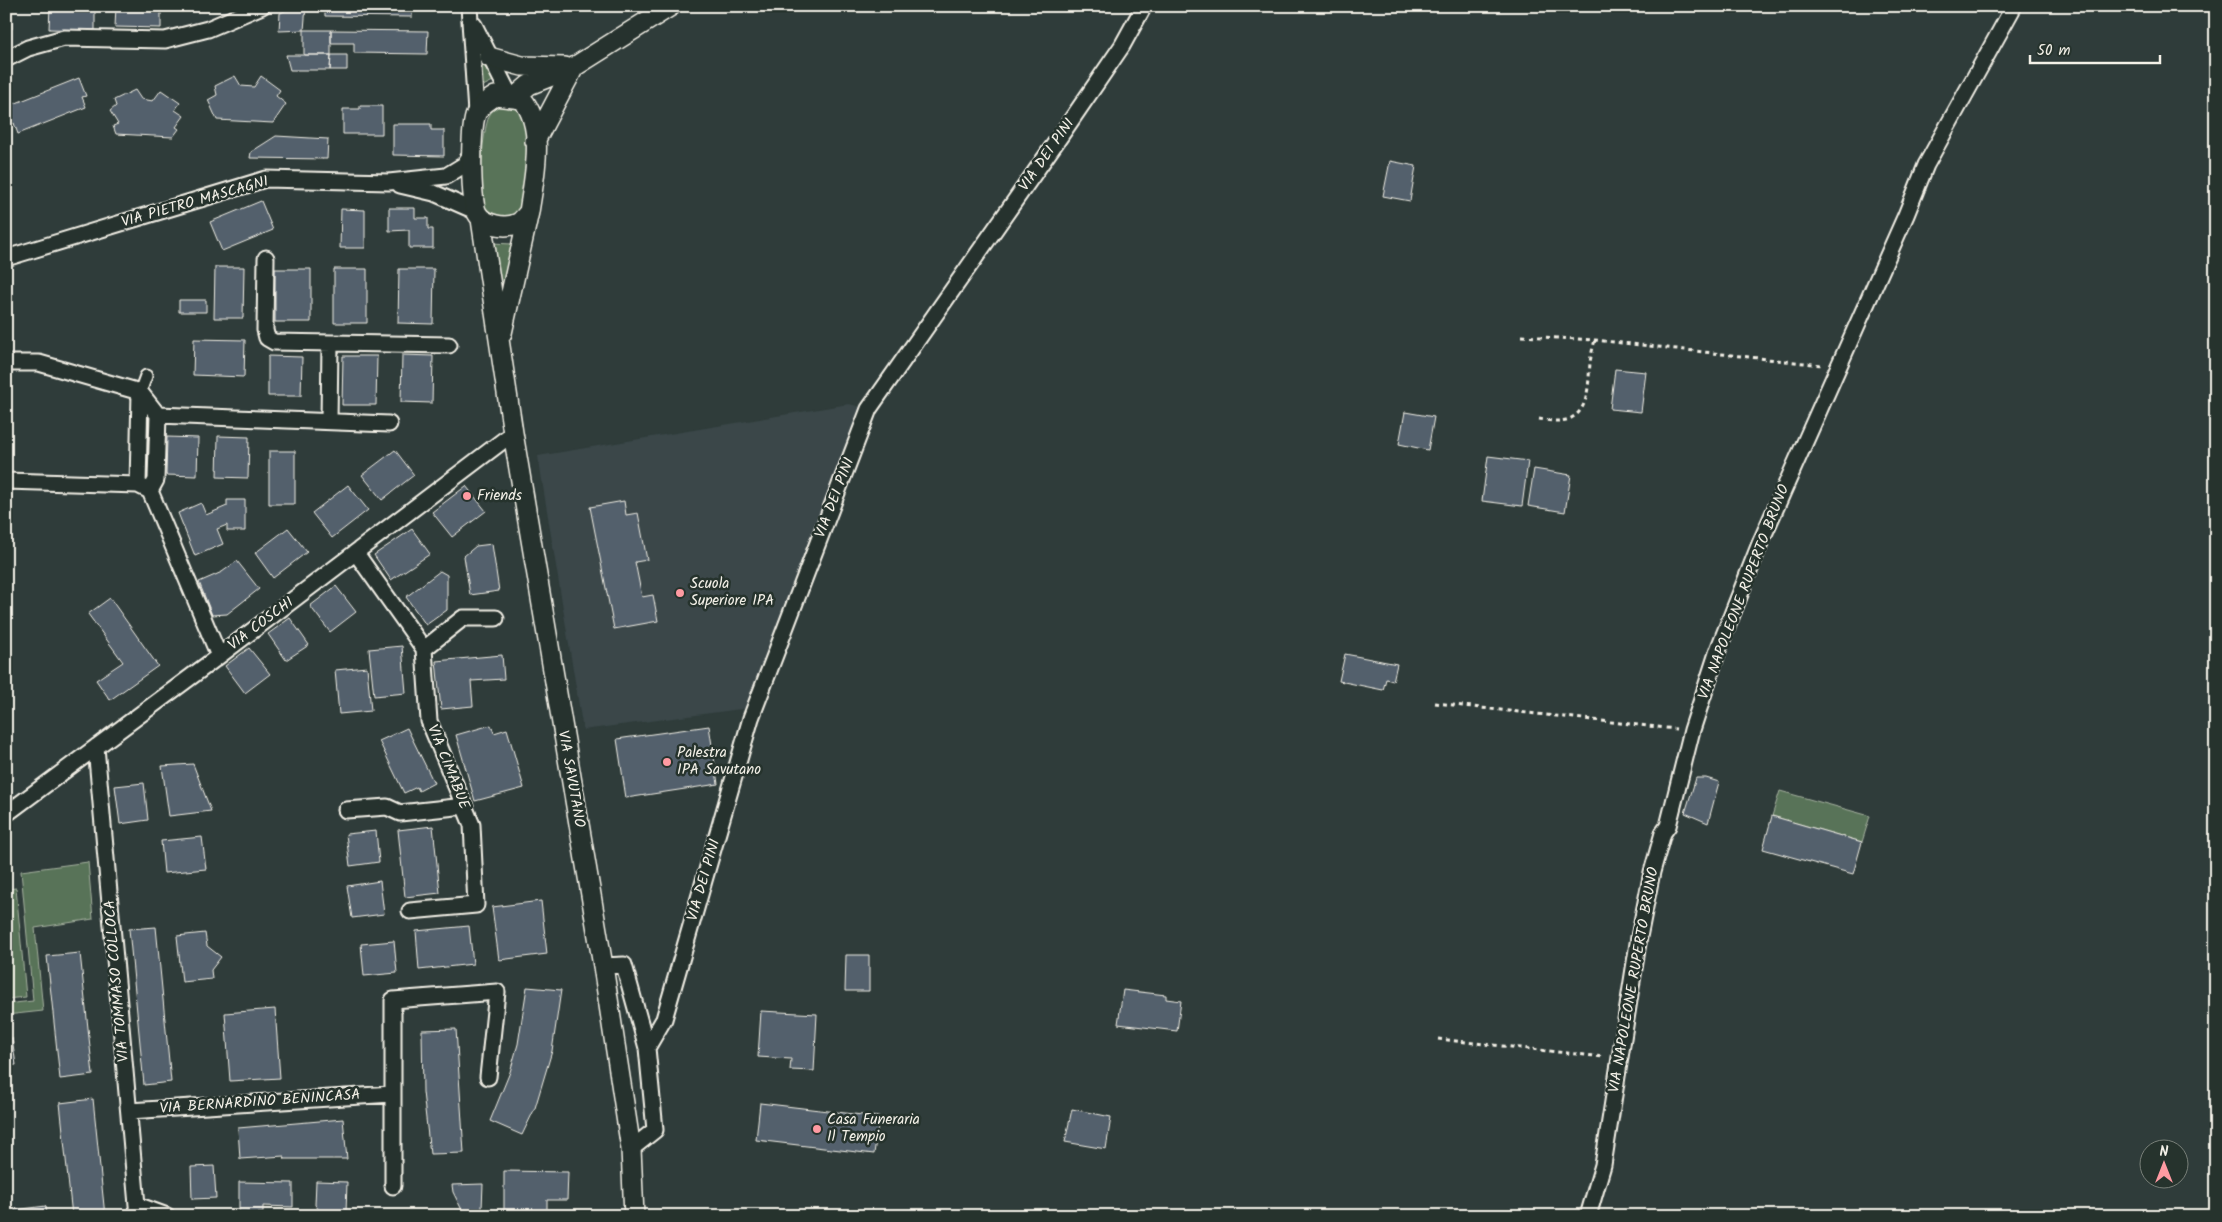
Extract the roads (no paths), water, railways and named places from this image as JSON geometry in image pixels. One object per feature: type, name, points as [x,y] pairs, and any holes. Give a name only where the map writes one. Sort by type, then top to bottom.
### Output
[{"type":"street","points":[[6,59],[28,48],[64,38],[165,40],[208,29],[262,6]]},
{"type":"street","points":[[512,97],[529,85],[574,67],[672,6]]},
{"type":"street","name":"VIA DEI PINI","points":[[647,1048],[664,1019],[751,718],[869,409],[1067,127],[1122,46],[1144,6]]},
{"type":"street","name":"VIA NAPOLEONE RUPERTO BRUNO","points":[[1588,1216],[1603,1165],[1638,937],[1652,872],[1663,833],[1668,826],[1692,730],[1718,650],[1758,550],[1926,165],[2014,6]]},
{"type":"street","points":[[469,10],[490,58],[512,97]]},
{"type":"street","points":[[469,10],[476,114]]},
{"type":"street","points":[[490,58],[522,66],[574,67]]},
{"type":"street","points":[[535,142],[574,67]]},
{"type":"street","points":[[476,114],[484,104],[495,96],[512,97],[522,99],[529,108],[534,123],[535,142],[529,212],[500,344]]},
{"type":"street","name":"VIA SAVUTANO","points":[[476,114],[472,153],[473,194],[500,344],[513,433],[603,966],[631,1149],[634,1216]]},
{"type":"street","points":[[389,182],[446,176],[464,165],[472,153]]},
{"type":"street","name":"VIA PIETRO MASCAGNI","points":[[6,258],[266,179],[389,182]]},
{"type":"street","points":[[389,182],[434,193],[501,226],[518,223],[529,212]]},
{"type":"street","points":[[266,258],[265,330],[267,338],[274,342],[449,345]]},
{"type":"street","points":[[329,421],[330,343]]},
{"type":"street","points":[[6,363],[39,363],[140,392],[158,415],[156,480],[144,488],[6,481]]},
{"type":"street","points":[[146,376],[140,392],[144,488],[218,656]]},
{"type":"street","points":[[158,415],[389,424]]},
{"type":"street","name":"VIA COSCHI","points":[[6,814],[356,553],[513,433]]},
{"type":"street","points":[[356,553],[424,649],[463,618],[496,618]]},
{"type":"street","name":"VIA CIMABUE","points":[[410,911],[476,905],[472,825],[429,721],[424,649]]},
{"type":"street","name":"VIA TOMMASO COLLOCA","points":[[96,747],[138,1210]]},
{"type":"street","points":[[346,810],[387,807],[400,813],[465,806]]},
{"type":"street","points":[[603,966],[624,965],[647,1048],[654,1130],[631,1149]]},
{"type":"street","points":[[393,1186],[393,1000],[497,992],[488,1077]]},
{"type":"street","name":"VIA BERNARDINO BENINCASA","points":[[129,1111],[392,1094]]},
{"type":"street","points":[[138,1210],[167,1216]]},
{"type":"place","name":"Friends","points":[[467,496]]},
{"type":"place","name":"Scuola Superiore IPA","points":[[680,593]]},
{"type":"place","name":"Palestra IPA Savutano","points":[[667,762]]},
{"type":"place","name":"Casa Funeraria Il Tempio","points":[[817,1129]]}]
